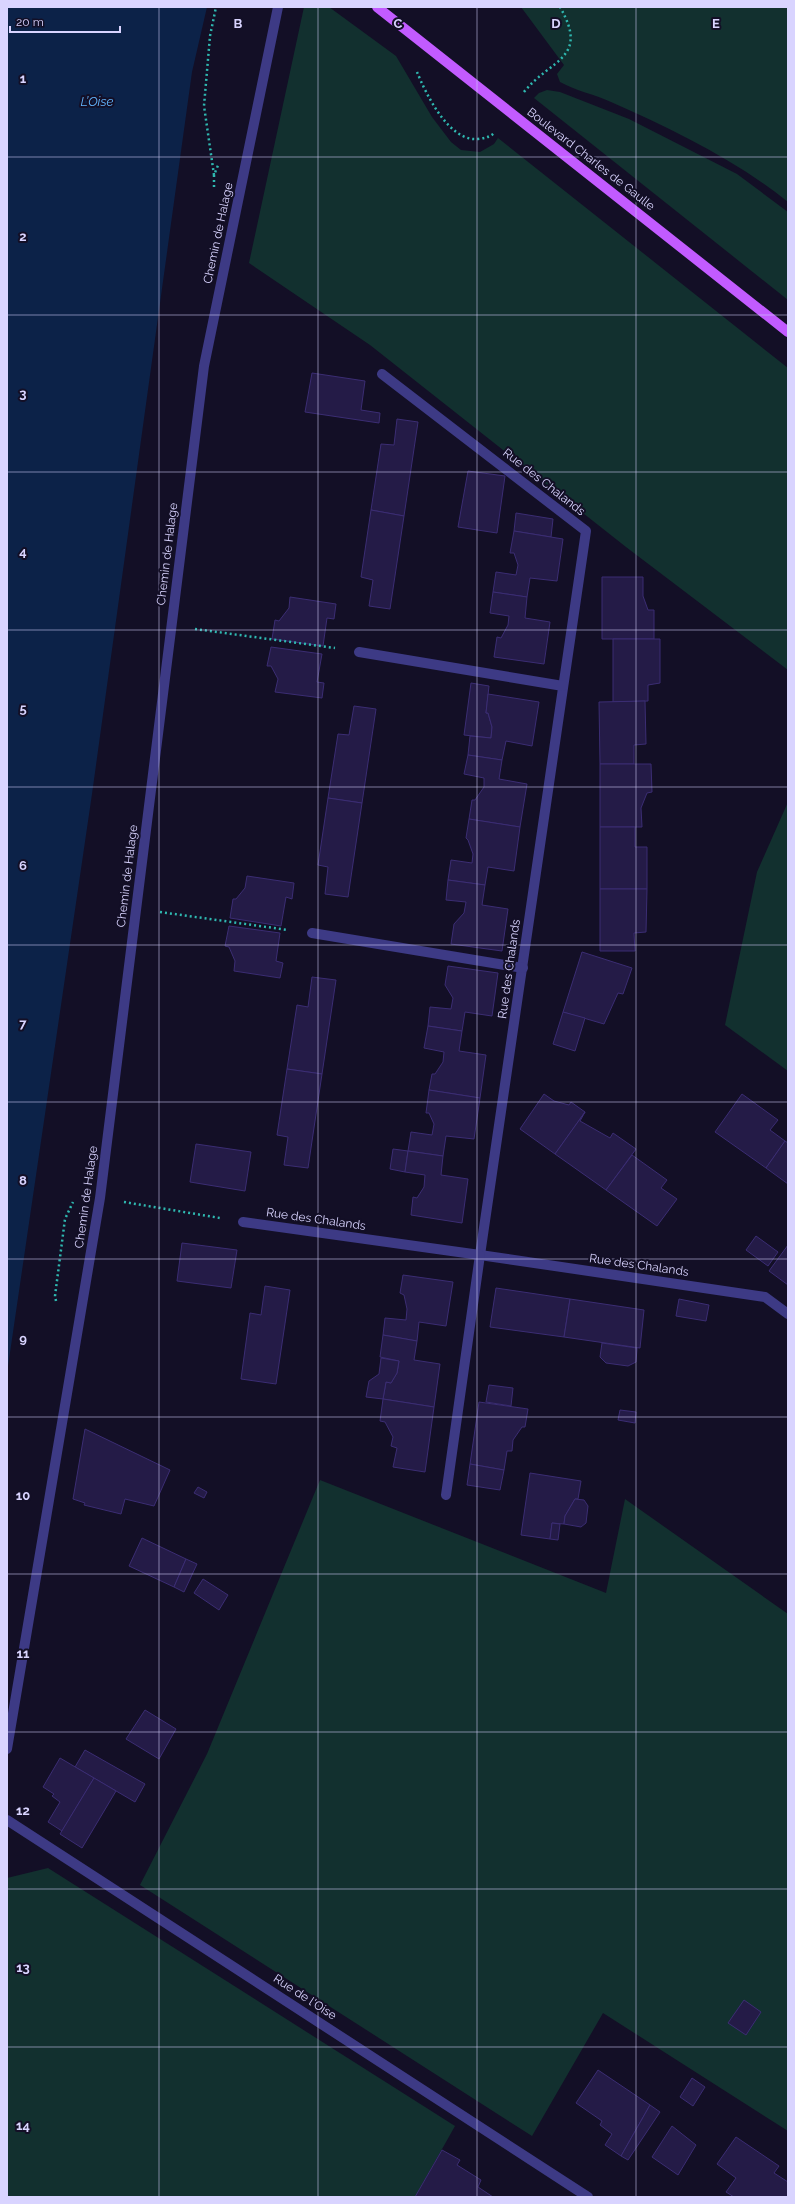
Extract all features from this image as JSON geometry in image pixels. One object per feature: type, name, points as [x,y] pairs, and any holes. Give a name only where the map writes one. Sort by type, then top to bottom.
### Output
[{"type":"main road","name":"Boulevard Charles de Gaulle","points":[[377,7],[788,332]]},
{"type":"street","name":"Chemin de Halage","points":[[7,1749],[100,1198],[204,366],[278,7]]},
{"type":"street","name":"Rue des Chalands","points":[[382,374],[586,531],[446,1495]]},
{"type":"street","points":[[359,652],[563,686]]},
{"type":"street","points":[[312,933],[523,968]]},
{"type":"street","name":"Rue des Chalands","points":[[243,1222],[765,1297],[788,1314]]},
{"type":"street","name":"Rue de l'Oise","points":[[7,1820],[588,2197]]},
{"type":"path","points":[[214,175],[204,106],[210,36],[216,7]]},
{"type":"path","points":[[535,81],[560,60],[570,44],[570,25],[560,7]]},
{"type":"path","points":[[416,69],[427,96],[438,114],[457,130],[472,139],[485,138],[494,134],[509,111]]},
{"type":"path","points":[[171,625],[359,652]]},
{"type":"path","points":[[136,909],[312,933]]},
{"type":"path","points":[[100,1198],[243,1222]]},
{"type":"green space","points":[[304,7],[329,7],[396,56],[432,117],[451,142],[461,150],[480,152],[494,144],[498,138],[788,368],[788,670],[626,547],[370,345],[249,263]]},
{"type":"green space","points":[[521,7],[788,7],[788,202],[747,172],[703,146],[605,99],[572,88],[560,82],[557,74],[564,65]]},
{"type":"green space","points":[[547,90],[560,92],[629,119],[737,174],[788,212],[788,300],[534,98],[539,93]]},
{"type":"green space","points":[[788,802],[788,1071],[725,1025],[757,872]]},
{"type":"green space","points":[[320,1480],[606,1593],[625,1499],[788,1614],[788,2131],[603,2013],[532,2136],[140,1885],[207,1754]]},
{"type":"green space","points":[[48,1868],[455,2126],[415,2197],[7,2197],[7,1878]]},
{"type":"water","name":"L’Oise","points":[[7,7],[207,7],[192,72],[92,794],[7,1373]]},
{"type":"building","points":[[312,373],[365,381],[361,410],[380,413],[379,423],[305,412]]},
{"type":"building","points":[[397,419],[418,422],[404,516],[371,510],[381,444],[394,445]]},
{"type":"building","points":[[468,471],[505,476],[497,533],[458,527]]},
{"type":"building","points":[[371,510],[404,516],[390,609],[369,606],[373,580],[361,577]]},
{"type":"building","points":[[516,513],[553,519],[551,537],[514,531]]},
{"type":"building","points":[[514,531],[563,539],[557,581],[530,578],[527,597],[493,592],[496,572],[516,575],[518,565],[514,553],[510,553]]},
{"type":"building","points":[[602,577],[643,577],[643,596],[648,610],[654,610],[654,639],[602,639]]},
{"type":"building","points":[[493,592],[527,597],[525,618],[550,622],[544,664],[494,657],[497,637],[501,638],[508,625],[509,616],[490,613]]},
{"type":"building","points":[[290,597],[336,604],[334,619],[327,618],[323,646],[272,639],[275,620],[279,621],[289,608]]},
{"type":"building","points":[[613,639],[660,639],[660,683],[648,685],[648,701],[613,702]]},
{"type":"building","points":[[271,647],[322,654],[317,682],[324,683],[322,698],[275,692],[278,679],[271,666],[267,666]]},
{"type":"building","points":[[471,683],[489,686],[486,713],[488,713],[492,727],[491,738],[464,735]]},
{"type":"building","points":[[488,694],[539,702],[532,746],[506,741],[502,760],[468,755],[470,736],[491,738],[492,727],[488,713],[486,713]]},
{"type":"building","points":[[645,701],[646,744],[634,745],[634,764],[600,764],[599,702]]},
{"type":"building","points":[[354,706],[376,709],[362,803],[328,798],[338,734],[349,735]]},
{"type":"building","points":[[468,755],[502,760],[499,779],[527,784],[520,827],[469,819],[472,800],[475,800],[484,787],[484,778],[464,774]]},
{"type":"building","points":[[600,764],[651,764],[652,792],[647,793],[641,808],[642,827],[600,827]]},
{"type":"building","points":[[328,798],[362,803],[348,897],[325,894],[328,867],[318,865]]},
{"type":"building","points":[[469,819],[520,827],[514,871],[488,867],[485,885],[448,880],[451,860],[472,863],[473,854],[466,838]]},
{"type":"building","points":[[600,827],[635,827],[635,847],[647,847],[647,889],[600,889]]},
{"type":"building","points":[[247,876],[294,883],[292,899],[286,897],[281,926],[230,918],[233,899],[236,899],[245,888]]},
{"type":"building","points":[[448,880],[485,885],[482,905],[508,909],[502,951],[451,944],[454,924],[464,913],[466,902],[446,900]]},
{"type":"building","points":[[600,889],[647,889],[646,932],[634,933],[635,951],[600,951]]},
{"type":"building","points":[[229,926],[280,933],[276,961],[283,963],[280,978],[234,971],[235,961],[229,947],[225,946]]},
{"type":"building","points":[[582,952],[632,968],[623,994],[618,993],[604,1024],[563,1012]]},
{"type":"building","points":[[448,966],[498,973],[492,1016],[465,1012],[462,1031],[428,1026],[430,1007],[451,1009],[453,998],[445,985]]},
{"type":"building","points":[[312,977],[336,980],[322,1074],[287,1069],[297,1005],[308,1007]]},
{"type":"building","points":[[563,1012],[585,1018],[575,1051],[553,1044]]},
{"type":"building","points":[[428,1026],[462,1031],[459,1051],[486,1055],[480,1098],[429,1090],[432,1074],[435,1074],[443,1062],[444,1052],[424,1048]]},
{"type":"building","points":[[287,1069],[322,1074],[308,1168],[284,1165],[288,1137],[277,1135]]},
{"type":"building","points":[[429,1090],[480,1098],[474,1139],[446,1136],[443,1156],[408,1151],[411,1132],[432,1135],[434,1124],[429,1113],[426,1113]]},
{"type":"building","points":[[544,1094],[554,1101],[569,1105],[571,1102],[585,1112],[555,1154],[520,1129]]},
{"type":"building","points":[[742,1094],[778,1120],[770,1130],[785,1141],[766,1168],[715,1132]]},
{"type":"building","points":[[585,1112],[580,1121],[610,1138],[613,1133],[636,1149],[606,1190],[555,1154]]},
{"type":"building","points":[[785,1141],[788,1143],[788,1184],[766,1168]]},
{"type":"building","points":[[196,1144],[251,1152],[245,1191],[190,1182]]},
{"type":"building","points":[[393,1149],[408,1151],[405,1172],[390,1169]]},
{"type":"building","points":[[408,1151],[443,1156],[441,1175],[468,1179],[462,1223],[411,1215],[413,1197],[417,1198],[424,1187],[425,1175],[405,1172]]},
{"type":"building","points":[[632,1155],[667,1180],[661,1188],[677,1199],[657,1226],[606,1190]]},
{"type":"building","points":[[756,1236],[778,1252],[768,1266],[746,1250]]},
{"type":"building","points":[[182,1243],[237,1250],[231,1288],[177,1281]]},
{"type":"building","points":[[788,1245],[788,1285],[769,1271]]},
{"type":"building","points":[[403,1275],[453,1282],[446,1326],[419,1322],[417,1341],[383,1335],[385,1318],[406,1320],[407,1309],[404,1295],[400,1293]]},
{"type":"building","points":[[265,1286],[290,1290],[276,1384],[241,1379],[250,1313],[261,1315]]},
{"type":"building","points":[[496,1288],[570,1299],[564,1337],[490,1327]]},
{"type":"building","points":[[570,1299],[644,1310],[640,1348],[564,1337]]},
{"type":"building","points":[[679,1299],[709,1305],[706,1321],[676,1316]]},
{"type":"building","points":[[383,1335],[417,1341],[414,1360],[440,1364],[434,1407],[383,1399],[386,1382],[391,1383],[397,1373],[399,1361],[380,1357]]},
{"type":"building","points":[[602,1343],[637,1348],[636,1362],[628,1366],[606,1363],[600,1357]]},
{"type":"building","points":[[381,1358],[399,1361],[397,1373],[391,1383],[386,1382],[383,1399],[366,1397],[369,1381],[379,1374]]},
{"type":"building","points":[[489,1385],[513,1388],[511,1406],[486,1402]]},
{"type":"building","points":[[383,1399],[434,1407],[425,1472],[393,1467],[397,1448],[391,1446],[393,1437],[385,1422],[380,1421]]},
{"type":"building","points":[[479,1402],[528,1409],[525,1427],[522,1427],[513,1440],[512,1451],[507,1451],[504,1470],[470,1464]]},
{"type":"building","points":[[620,1410],[636,1412],[635,1423],[618,1420]]},
{"type":"building","points":[[85,1429],[170,1470],[154,1506],[125,1499],[121,1514],[84,1505],[85,1503],[73,1499]]},
{"type":"building","points":[[470,1464],[504,1470],[500,1490],[467,1485]]},
{"type":"building","points":[[530,1473],[581,1481],[578,1499],[575,1499],[565,1516],[564,1524],[552,1523],[550,1539],[521,1535]]},
{"type":"building","points":[[198,1487],[207,1492],[204,1498],[194,1493]]},
{"type":"building","points":[[575,1499],[584,1500],[588,1506],[586,1523],[581,1527],[564,1524],[565,1516]]},
{"type":"building","points":[[552,1523],[560,1524],[558,1540],[550,1539]]},
{"type":"building","points":[[142,1538],[186,1559],[174,1587],[129,1566]]},
{"type":"building","points":[[186,1559],[197,1564],[184,1592],[174,1587]]},
{"type":"building","points":[[203,1579],[228,1595],[219,1610],[194,1593]]},
{"type":"building","points":[[145,1710],[176,1729],[159,1759],[126,1739]]},
{"type":"building","points":[[85,1750],[145,1784],[135,1802],[75,1767]]},
{"type":"building","points":[[60,1758],[94,1778],[62,1831],[48,1822],[60,1802],[52,1796],[54,1794],[43,1787]]},
{"type":"building","points":[[94,1778],[116,1791],[82,1848],[60,1834]]},
{"type":"building","points":[[744,2000],[761,2012],[746,2035],[728,2023]]},
{"type":"building","points":[[598,2070],[650,2105],[621,2156],[605,2145],[612,2134],[600,2125],[602,2121],[576,2103]]},
{"type":"building","points":[[692,2078],[705,2087],[693,2106],[680,2097]]},
{"type":"building","points":[[650,2105],[660,2112],[628,2160],[621,2156]]},
{"type":"building","points":[[672,2126],[696,2145],[678,2175],[652,2157]]},
{"type":"building","points":[[736,2137],[779,2166],[774,2173],[788,2182],[788,2197],[734,2197],[726,2192],[736,2178],[717,2164]]},
{"type":"building","points":[[442,2150],[460,2160],[457,2165],[481,2180],[478,2187],[493,2197],[415,2197]]}]
